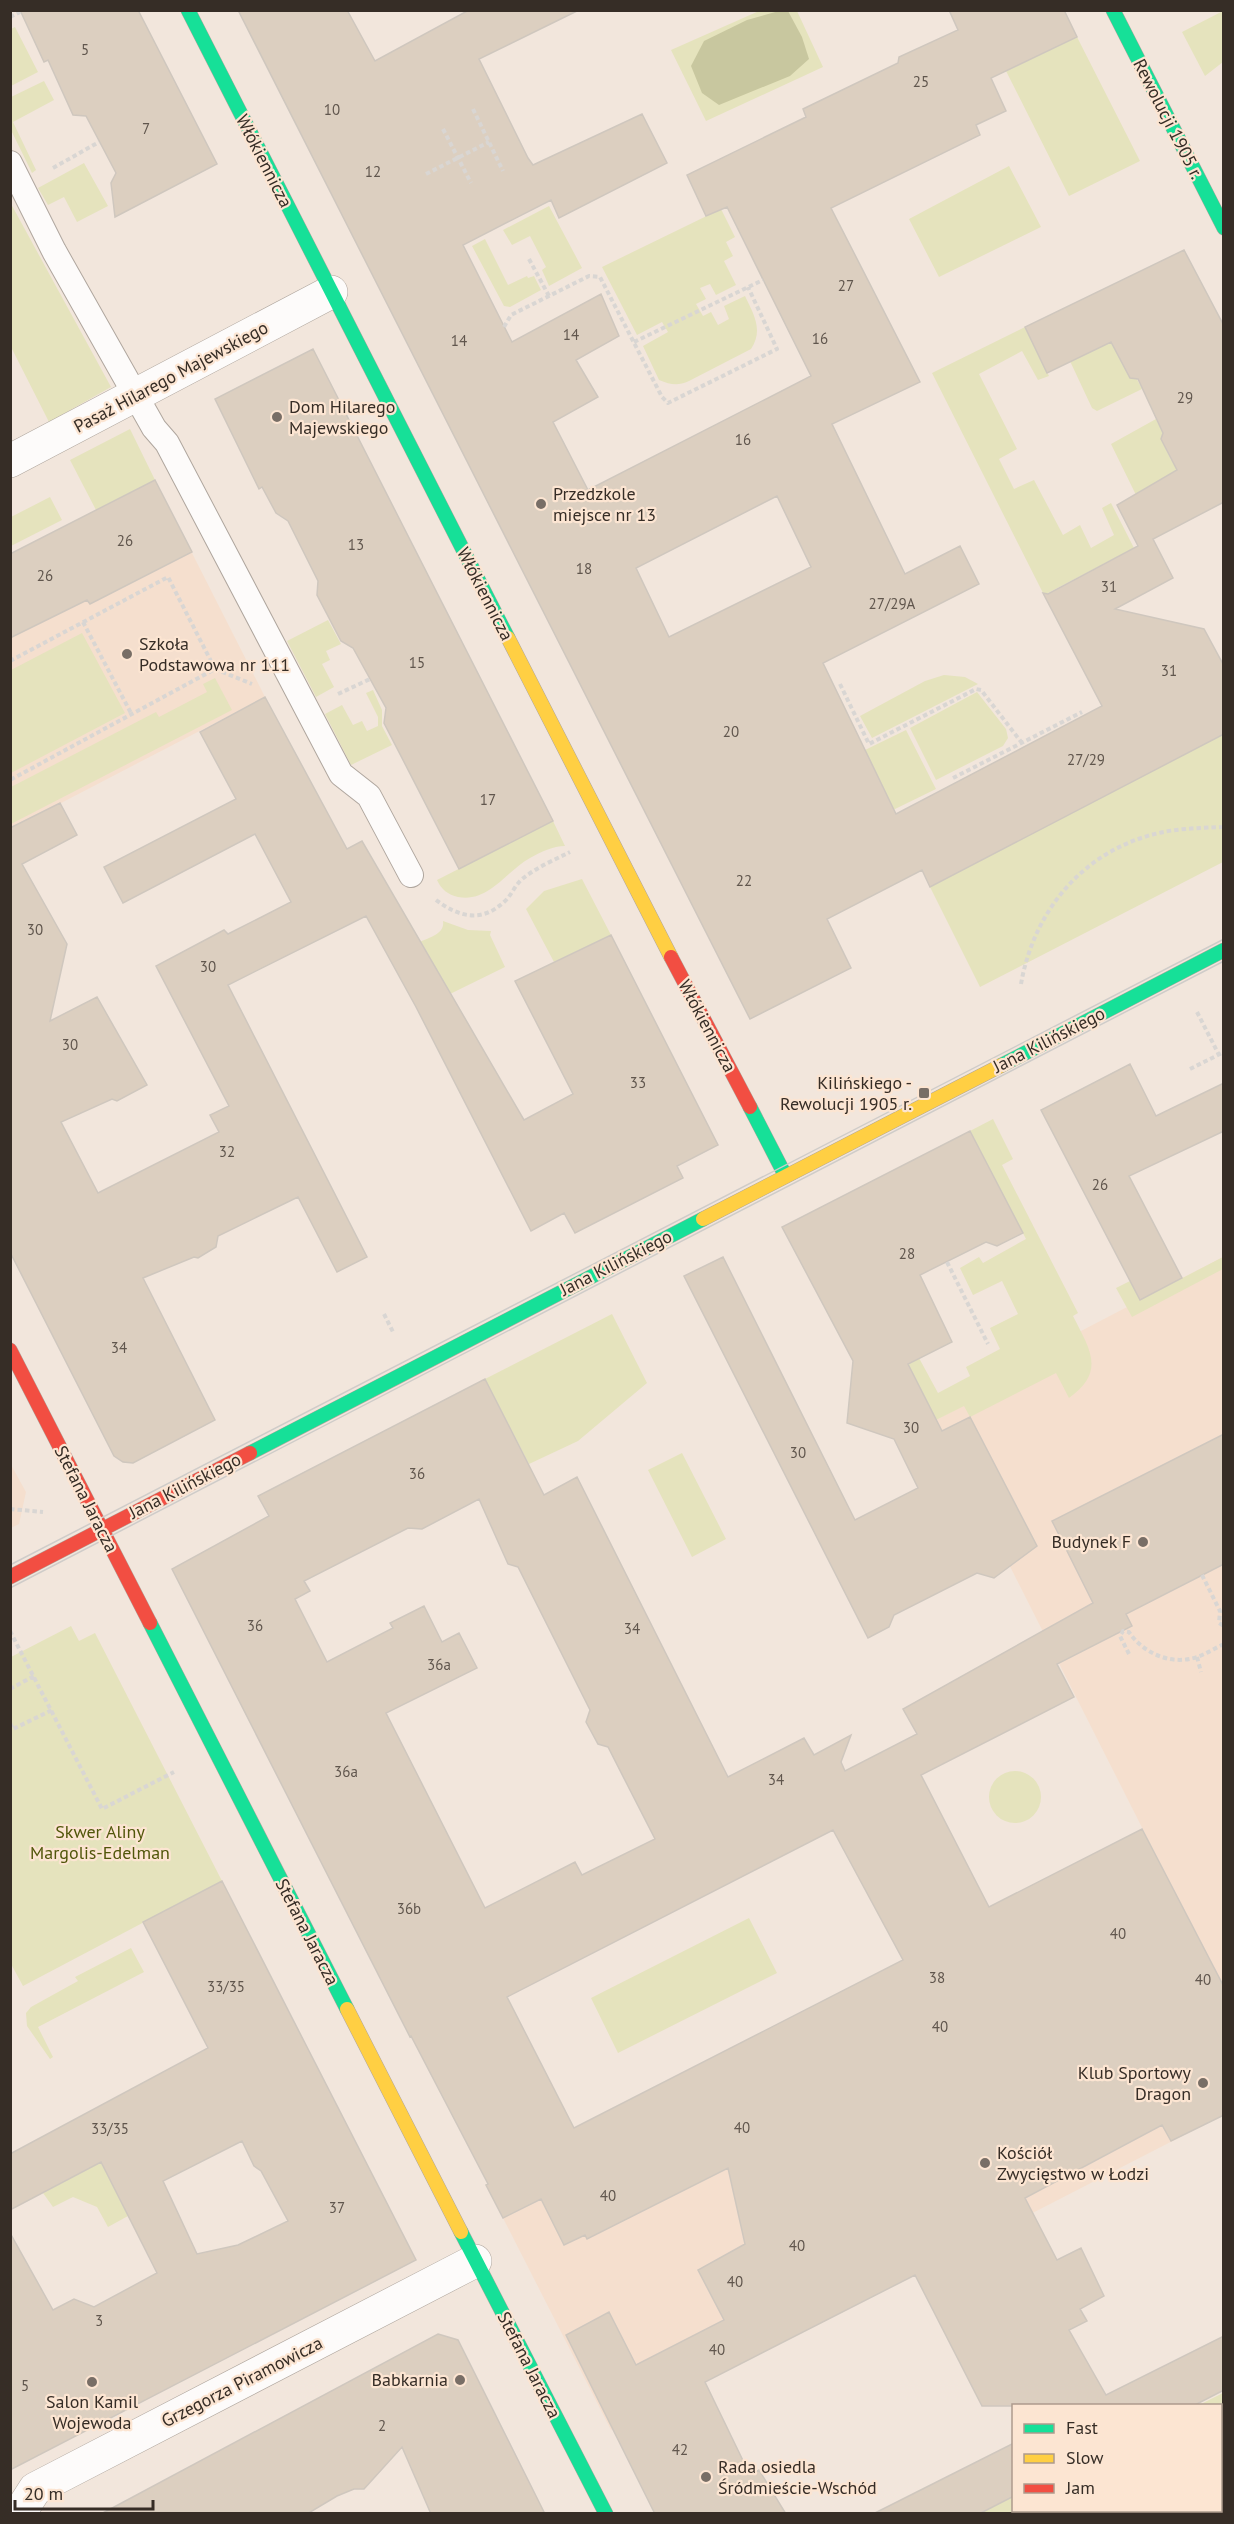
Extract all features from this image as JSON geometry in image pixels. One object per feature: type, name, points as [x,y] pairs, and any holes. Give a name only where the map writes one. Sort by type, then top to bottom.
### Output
[{"type":"street","name":"Włókiennicza","points":[[188,10],[608,835],[785,1175]]},
{"type":"street","name":"Rewolucji 1905 r.","points":[[1113,10],[1224,228]]},
{"type":"street","name":"Pasaż Hilarego Majewskiego","points":[[10,462],[331,292]]},
{"type":"street","name":"Jana Kilińskiego","points":[[10,1577],[1224,950]]},
{"type":"street","name":"Stefana Jaracza","points":[[10,1350],[606,2514]]},
{"type":"street","name":"Grzegorza Piramowicza","points":[[19,2514],[34,2489],[476,2261]]},
{"type":"lane","points":[[10,163],[54,251],[154,428],[167,443],[341,774],[369,796],[411,875]]},
{"type":"path","points":[[10,17],[20,12]]},
{"type":"path","points":[[473,109],[503,171]]},
{"type":"path","points":[[443,129],[471,183]]},
{"type":"path","points":[[52,169],[99,142]]},
{"type":"path","points":[[426,174],[489,142]]},
{"type":"path","points":[[529,258],[549,296]]},
{"type":"path","points":[[504,327],[511,315],[589,276],[600,277],[662,397],[668,403],[777,349],[748,287]]},
{"type":"path","points":[[634,342],[763,280]]},
{"type":"path","points":[[10,661],[168,577],[215,669],[10,780]]},
{"type":"path","points":[[83,622],[132,715]]},
{"type":"path","points":[[330,698],[370,679]]},
{"type":"path","points":[[840,684],[869,744],[976,689],[981,690],[1022,743]]},
{"type":"path","points":[[953,778],[1082,712]]},
{"type":"path","points":[[1022,984],[1025,965],[1037,930],[1059,893],[1078,874],[1115,850],[1148,836],[1184,828],[1224,827]]},
{"type":"path","points":[[411,875],[426,886],[431,897],[445,907],[460,915],[475,916],[491,911],[505,902],[520,881],[534,870],[608,835]]},
{"type":"path","points":[[1190,1069],[1221,1053],[1197,1012]]},
{"type":"path","points":[[947,1262],[988,1344]]},
{"type":"path","points":[[384,1314],[395,1338]]},
{"type":"path","points":[[10,1509],[43,1513]]},
{"type":"path","points":[[1202,1575],[1220,1611],[1219,1623],[1224,1626]]},
{"type":"path","points":[[1129,1654],[1120,1636],[1123,1630],[1129,1632],[1141,1647],[1157,1656],[1176,1659],[1197,1657],[1224,1644]]},
{"type":"path","points":[[10,1631],[102,1809],[174,1772]]},
{"type":"path","points":[[1197,1657],[1201,1672]]},
{"type":"path","points":[[10,1689],[34,1676]]},
{"type":"path","points":[[10,1723],[13,1729],[52,1710]]},
{"type":"shaded area","name":"Szkoła Podstawowa nr 111","points":[[155,480],[265,697],[11,829],[11,554]]},
{"type":"shaded area","points":[[1223,1257],[1223,2115],[611,2430],[503,2218],[1167,1877],[936,1420],[964,1405],[1081,1331]]},
{"type":"shaded area","points":[[10,1463],[26,1492],[19,1524],[11,1528]]},
{"type":"green space","points":[[759,11],[797,11],[823,67],[706,121],[671,50]]},
{"type":"green space","points":[[779,11],[788,11],[802,37],[809,59],[790,76],[719,105],[702,93],[691,66],[704,41],[747,20]]},
{"type":"green space","points":[[1223,11],[1223,62],[1205,76],[1182,32]]},
{"type":"green space","points":[[15,27],[38,72],[11,86],[11,29]]},
{"type":"green space","points":[[1077,37],[1140,161],[1069,196],[1006,71]]},
{"type":"green space","points":[[44,81],[54,100],[13,122],[36,170],[32,173],[11,130],[11,97]]},
{"type":"green space","points":[[84,163],[108,206],[77,222],[64,197],[48,205],[38,188]]},
{"type":"green space","points":[[1009,166],[1041,227],[939,277],[909,219]]},
{"type":"green space","points":[[10,202],[111,387],[49,422],[11,347]]},
{"type":"green space","points":[[549,206],[582,268],[549,286],[542,270],[546,267],[530,236],[512,245],[503,230]]},
{"type":"green space","points":[[721,209],[735,237],[726,242],[733,256],[724,261],[736,285],[716,295],[710,284],[700,288],[706,299],[696,304],[703,316],[711,312],[718,325],[729,319],[724,306],[745,296],[756,322],[755,342],[751,349],[689,381],[678,384],[667,383],[659,380],[643,346],[668,332],[662,322],[637,335],[602,267]]},
{"type":"green space","points":[[485,239],[508,285],[527,276],[528,278],[534,276],[541,290],[510,307],[504,306],[472,246]]},
{"type":"green space","points":[[1025,327],[1049,376],[1038,380],[1022,351],[979,374],[1017,449],[999,459],[1014,489],[1034,480],[1063,535],[1080,525],[1091,548],[1114,535],[1102,508],[1111,503],[1134,548],[1044,595],[932,373]]},
{"type":"green space","points":[[1111,329],[1142,389],[1097,411],[1092,408],[1069,359]]},
{"type":"green space","points":[[1156,419],[1164,435],[1161,439],[1171,460],[1175,461],[1186,477],[1136,495],[1111,444]]},
{"type":"green space","points":[[130,429],[155,480],[96,510],[70,460]]},
{"type":"green space","points":[[50,497],[62,520],[11,546],[11,517]]},
{"type":"green space","points":[[328,620],[341,644],[326,651],[330,660],[322,664],[334,687],[316,697],[287,641]]},
{"type":"green space","points":[[82,633],[125,713],[11,773],[11,670]]},
{"type":"green space","points":[[944,675],[965,677],[978,684],[872,738],[860,716],[925,681]]},
{"type":"green space","points":[[215,678],[232,710],[11,824],[11,787],[156,712],[159,717],[207,692],[203,684]]},
{"type":"green space","points":[[373,690],[382,710],[382,726],[392,745],[351,765],[325,714],[342,705],[353,725],[362,721],[367,731],[378,726],[378,717],[366,693]]},
{"type":"green space","points":[[977,692],[1006,729],[1008,738],[1003,746],[936,780],[910,728]]},
{"type":"green space","points":[[906,730],[936,789],[893,810],[865,750]]},
{"type":"green space","points":[[1223,734],[1223,862],[980,987],[930,887]]},
{"type":"green space","points":[[553,821],[565,846],[552,848],[530,858],[488,891],[469,898],[458,897],[443,889],[437,880]]},
{"type":"green space","points":[[582,879],[611,935],[554,962],[526,909],[544,891]]},
{"type":"green space","points":[[443,921],[468,930],[491,931],[490,935],[505,967],[450,994],[420,942],[439,932]]},
{"type":"green space","points":[[993,1119],[1013,1159],[1002,1165],[1078,1313],[1073,1316],[1089,1350],[1091,1369],[1088,1379],[1069,1398],[1056,1373],[970,1417],[964,1406],[936,1420],[908,1364],[919,1358],[938,1393],[970,1376],[966,1367],[1000,1349],[990,1328],[1018,1314],[1002,1281],[973,1295],[960,1268],[979,1257],[983,1263],[1026,1239],[970,1131]]},
{"type":"green space","points":[[1223,1257],[1223,1269],[1132,1317],[1116,1288],[1130,1281],[1140,1300]]},
{"type":"green space","points":[[612,1314],[647,1383],[578,1441],[529,1464],[485,1379]]},
{"type":"green space","points":[[682,1453],[726,1539],[692,1557],[648,1470]]},
{"type":"green space","name":"Skwer Aliny Margolis-Edelman","points":[[71,1626],[79,1641],[95,1633],[222,1881],[23,1986],[10,1962],[11,1657]]},
{"type":"green space","points":[[1010,1771],[1020,1771],[1034,1778],[1041,1797],[1034,1816],[1020,1823],[1010,1823],[1000,1819],[993,1812],[989,1802],[989,1792],[993,1782],[1000,1775]]},
{"type":"green space","points":[[749,1918],[777,1973],[618,2053],[591,1998]]},
{"type":"green space","points":[[131,1948],[144,1972],[38,2027],[53,2057],[50,2059],[27,2026],[26,2013],[31,2007],[78,1981],[75,1977]]},
{"type":"green space","points":[[101,2162],[128,2216],[108,2227],[97,2207],[73,2197],[53,2207],[43,2193]]},
{"type":"green space","points":[[1223,2393],[1223,2513],[1124,2513],[1222,2512],[1222,2404],[1201,2404]]},
{"type":"green space","points":[[1012,2497],[1012,2512],[1107,2513],[979,2514]]},
{"type":"building","points":[[20,10],[138,10],[217,164],[115,217],[111,183],[116,173],[86,116],[73,115],[48,60],[44,62]]},
{"type":"building","points":[[238,10],[347,10],[375,61],[469,10],[579,10],[479,59],[528,158],[533,165],[642,114],[667,163],[559,218],[551,200],[463,245],[512,342],[601,294],[619,336],[576,360],[598,397],[553,422],[588,490],[811,376],[727,207],[706,216],[687,175],[806,117],[803,109],[898,63],[899,57],[958,30],[949,10],[1064,10],[1077,37],[991,78],[1006,111],[976,125],[980,135],[831,208],[920,382],[832,424],[905,574],[960,546],[979,584],[823,663],[896,814],[1102,706],[1043,593],[1048,594],[1138,546],[1117,505],[1177,470],[1161,439],[1163,433],[1138,379],[1130,378],[1111,342],[1047,373],[1025,327],[1184,250],[1224,326],[1224,502],[1153,539],[1173,578],[1115,609],[1204,629],[1224,666],[1224,734],[930,887],[922,870],[827,919],[851,968],[750,1019]],"holes":[[[777,496],[811,567],[669,637],[636,568]]]},
{"type":"building","points":[[313,349],[553,821],[459,869],[384,723],[386,708],[353,648],[341,641],[317,595],[318,581],[288,521],[276,513],[262,487],[259,489],[215,399]]},
{"type":"building","points":[[155,480],[192,552],[90,604],[87,600],[10,638],[10,554]]},
{"type":"building","points":[[265,697],[347,849],[362,841],[524,1120],[573,1094],[515,981],[611,935],[718,1145],[677,1166],[683,1178],[575,1233],[564,1213],[531,1231],[416,1007],[366,916],[228,985],[367,1257],[337,1272],[298,1197],[218,1236],[216,1247],[198,1258],[194,1257],[143,1278],[215,1420],[133,1463],[123,1462],[114,1456],[10,1252],[10,828],[60,803],[77,835],[22,864],[67,944],[50,1021],[97,997],[147,1085],[117,1101],[112,1099],[61,1122],[98,1193],[219,1132],[210,1115],[229,1106],[156,966],[224,930],[228,934],[291,902],[255,834],[123,903],[104,867],[236,799],[200,732]]},
{"type":"building","points":[[1130,1064],[1156,1116],[1224,1083],[1224,1131],[1129,1176],[1182,1278],[1140,1300],[1041,1110]]},
{"type":"building","points":[[970,1131],[1023,1233],[997,1246],[986,1242],[920,1275],[952,1342],[908,1364],[942,1431],[970,1417],[1037,1546],[994,1578],[977,1573],[894,1615],[889,1627],[868,1638],[684,1276],[723,1257],[855,1520],[918,1488],[894,1439],[847,1423],[853,1361],[782,1227]]},
{"type":"building","points":[[485,1379],[544,1495],[577,1477],[728,1777],[804,1738],[814,1755],[851,1735],[841,1762],[845,1771],[917,1734],[903,1709],[1093,1603],[1052,1521],[1224,1434],[1224,1564],[1126,1614],[1132,1626],[1057,1664],[1074,1697],[921,1775],[989,1907],[1142,1829],[1224,1987],[1224,2115],[1171,2141],[1162,2125],[1025,2198],[1057,2260],[1081,2248],[1104,2296],[1080,2309],[1087,2321],[1069,2330],[1106,2395],[1224,2336],[1224,2390],[1197,2404],[982,2406],[915,2275],[705,2382],[750,2475],[759,2470],[786,2514],[655,2514],[566,2335],[609,2312],[636,2365],[724,2320],[698,2270],[745,2244],[728,2168],[587,2239],[585,2235],[564,2245],[541,2199],[503,2218],[486,2185],[488,2184],[410,2037],[172,1569],[269,1516],[258,1496]],"holes":[[[479,1499],[508,1564],[518,1567],[590,1710],[586,1722],[598,1744],[608,1747],[655,1839],[582,1875],[575,1862],[485,1908],[386,1713],[477,1668],[459,1633],[442,1642],[424,1606],[390,1623],[393,1628],[327,1662],[295,1599],[310,1591],[304,1581],[408,1528],[422,1529]],[[833,1830],[903,1960],[574,2128],[507,1997]]]},
{"type":"building","points":[[222,1881],[416,2260],[10,2470],[10,2233],[53,2310],[74,2299],[94,2307],[157,2273],[101,2162],[10,2210],[10,2154],[208,2048],[143,1922]],"holes":[[[242,2141],[254,2166],[261,2171],[288,2221],[238,2245],[197,2254],[163,2181]]]},
{"type":"building","points":[[438,2334],[458,2340],[545,2514],[431,2514],[402,2447],[364,2489],[354,2489],[337,2496],[307,2514],[101,2514]]},
{"type":"building","points":[[1012,2444],[1012,2497],[979,2514],[873,2514]]},
{"type":"tram line","points":[[10,1565],[1224,939]]},
{"type":"tram line","points":[[10,1588],[1224,961]]},
{"type":"traffic: fast","points":[[188,10],[508,638]]},
{"type":"traffic: fast","points":[[1113,10],[1224,228]]},
{"type":"traffic: fast","points":[[1002,1065],[1224,950]]},
{"type":"traffic: fast","points":[[750,1107],[785,1175]]},
{"type":"traffic: fast","points":[[250,1453],[703,1219]]},
{"type":"traffic: fast","points":[[150,1623],[347,2009]]},
{"type":"traffic: fast","points":[[461,2232],[606,2514]]},
{"type":"traffic: slow","points":[[508,638],[671,957]]},
{"type":"traffic: slow","points":[[703,1219],[1002,1065]]},
{"type":"traffic: slow","points":[[347,2009],[461,2232]]},
{"type":"traffic: jam","points":[[671,957],[750,1107]]},
{"type":"traffic: jam","points":[[10,1350],[150,1623]]},
{"type":"traffic: jam","points":[[10,1577],[250,1453]]},
{"type":"place","name":"Dom Hilarego Majewskiego","points":[[277,417]]},
{"type":"place","name":"Przedzkole miejsce nr 13","points":[[541,504]]},
{"type":"place","name":"Szkoła Podstawowa nr 111","points":[[127,654]]},
{"type":"place","name":"Kilińskiego - Rewolucji 1905 r.","points":[[924,1093]]},
{"type":"place","name":"Budynek F","points":[[1143,1542]]},
{"type":"place","name":"Klub Sportowy Dragon","points":[[1203,2083]]},
{"type":"place","name":"Kościół Zwycięstwo w Łodzi","points":[[985,2163]]},
{"type":"place","name":"Babkarnia","points":[[460,2380]]},
{"type":"place","name":"Salon Kamil Wojewoda","points":[[92,2382]]},
{"type":"place","name":"Rada osiedla Śródmieście-Wschód","points":[[706,2477]]}]
